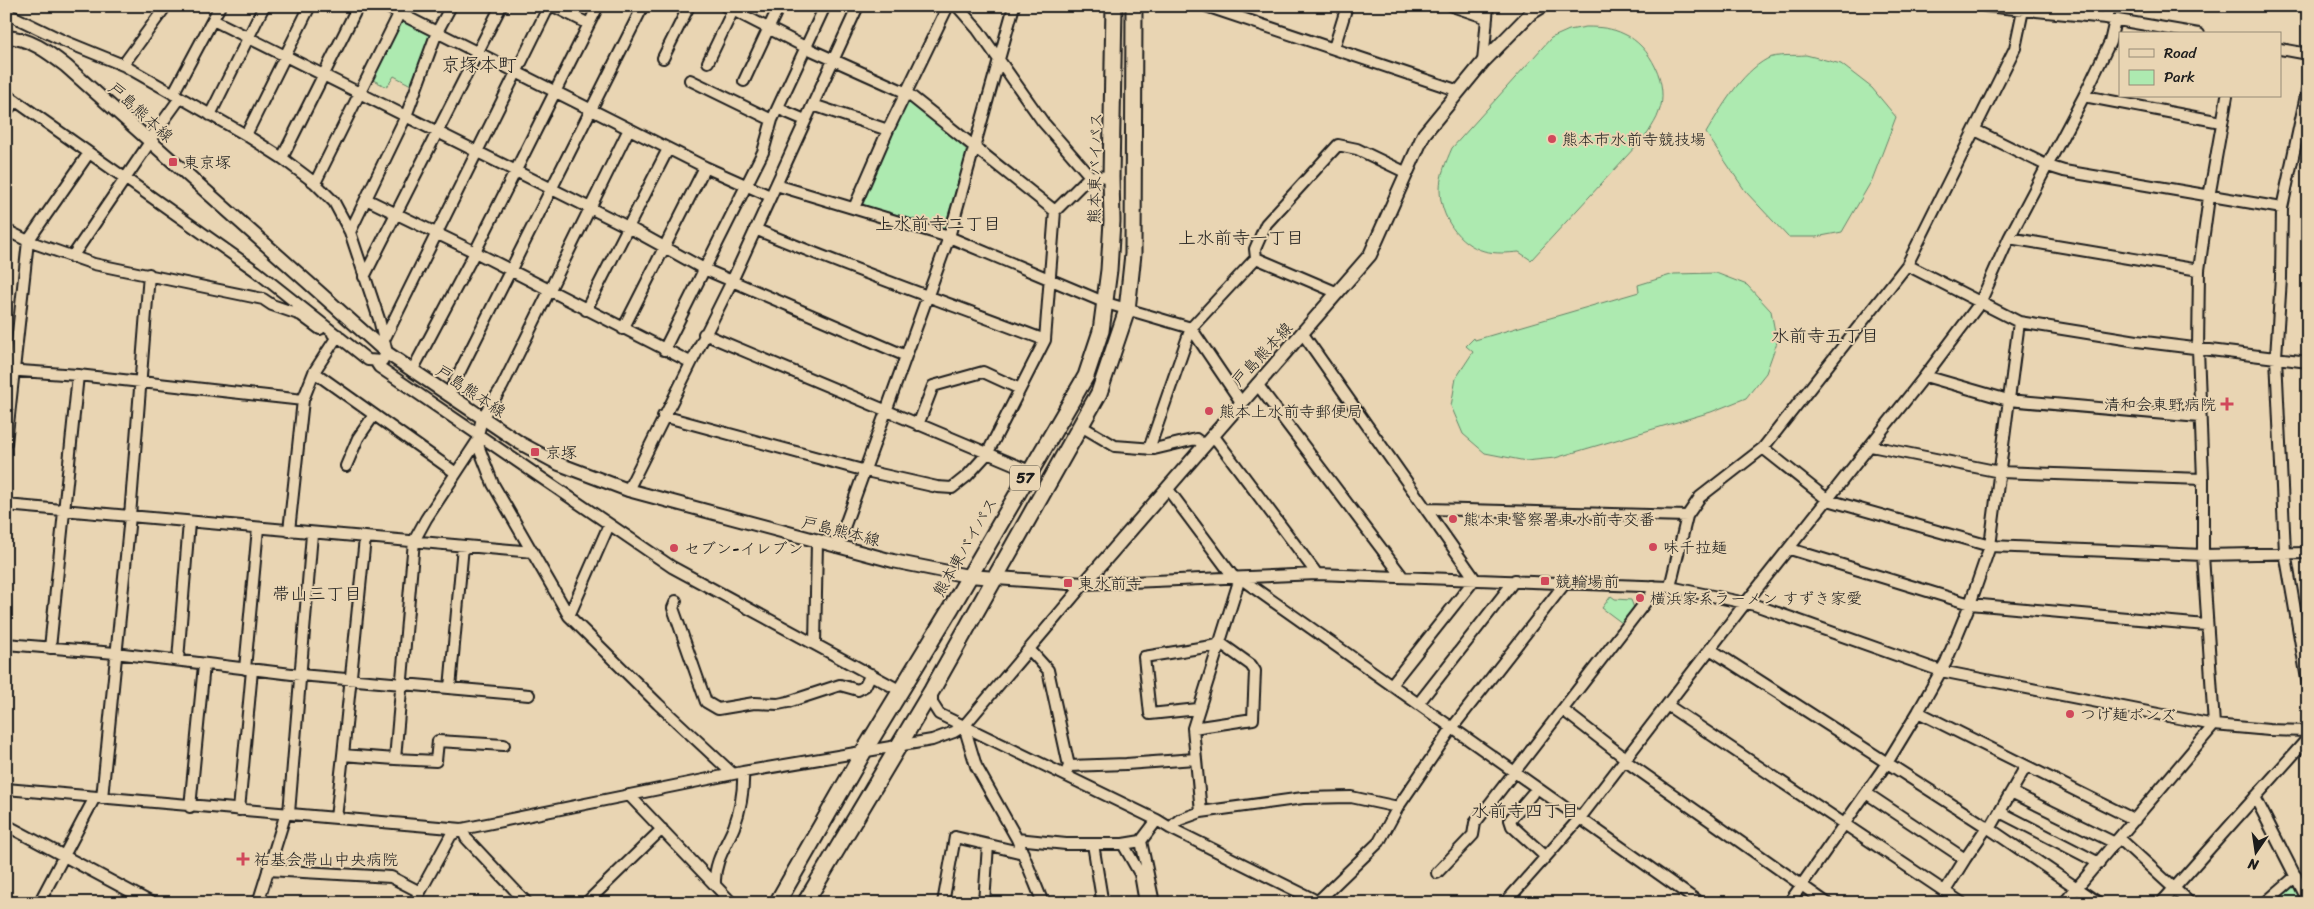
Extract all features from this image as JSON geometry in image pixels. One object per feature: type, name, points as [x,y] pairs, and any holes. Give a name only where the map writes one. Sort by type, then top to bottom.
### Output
[{"type":"highway","name":"熊本東バイパス","points":[[777,903],[864,751],[1086,376],[1100,332],[1106,303],[1112,221],[1114,6]]},
{"type":"highway","name":"57","points":[[805,903],[932,690],[1099,393],[1127,310],[1133,254],[1134,6]]},
{"type":"main road","name":"戸島熊本線","points":[[6,37],[16,38],[45,49],[387,353],[520,443],[559,464],[628,490],[837,547],[968,576],[1084,584],[1240,402],[1303,334],[1370,255],[1424,134],[1483,62],[1530,14],[1543,6]]},
{"type":"street","points":[[6,94],[256,271],[368,360],[382,361],[387,353],[384,338],[350,232],[334,202],[315,183],[282,158],[246,135],[123,65],[64,41],[6,13],[10,6]]},
{"type":"street","points":[[123,65],[166,6]]},
{"type":"street","points":[[72,257],[125,180],[177,96],[220,6]]},
{"type":"street","points":[[210,114],[264,6]]},
{"type":"street","points":[[246,135],[310,6]]},
{"type":"street","points":[[282,158],[358,6]]},
{"type":"street","points":[[385,6],[401,10],[437,32],[517,74],[705,167],[770,196]]},
{"type":"street","points":[[350,232],[406,116],[437,32],[451,6]]},
{"type":"street","points":[[364,277],[501,6]]},
{"type":"street","points":[[384,338],[436,232],[478,153],[549,6]]},
{"type":"street","points":[[553,6],[589,24]]},
{"type":"street","points":[[412,371],[475,252],[598,6]]},
{"type":"street","points":[[448,395],[643,6]]},
{"type":"street","points":[[664,58],[689,6]]},
{"type":"street","points":[[744,81],[780,6]]},
{"type":"street","points":[[664,350],[763,152],[772,120],[825,6]]},
{"type":"street","points":[[628,490],[663,416],[732,281],[858,6]]},
{"type":"street","points":[[854,208],[888,130],[948,6]]},
{"type":"street","points":[[957,6],[978,30],[1043,122],[1090,176],[1111,177]]},
{"type":"street","points":[[837,547],[950,237],[1014,6]]},
{"type":"street","points":[[1334,48],[1347,6]]},
{"type":"street","points":[[1452,6],[1487,18]]},
{"type":"street","points":[[1483,62],[1488,6]]},
{"type":"street","points":[[1985,6],[2023,10],[2108,13],[2190,32]]},
{"type":"street","points":[[1208,7],[1459,91]]},
{"type":"street","points":[[708,62],[731,8],[807,48],[906,93],[1055,212]]},
{"type":"street","points":[[315,183],[361,94],[401,10]]},
{"type":"street","points":[[1670,587],[1687,516],[1700,497],[1763,448],[1906,265],[2015,48],[2023,10]]},
{"type":"street","points":[[1505,903],[1580,818],[1710,649],[1871,446],[1980,303],[2009,238],[2048,166],[2110,42],[2108,13]]},
{"type":"street","points":[[213,20],[628,227],[704,269],[906,356]]},
{"type":"street","points":[[2282,49],[2308,54]]},
{"type":"street","points":[[690,80],[772,120]]},
{"type":"street","points":[[2308,86],[2306,107],[2282,208],[2281,278],[2276,357],[2285,552],[2308,685]]},
{"type":"street","points":[[2084,96],[2221,122]]},
{"type":"street","points":[[2064,903],[2214,725],[2206,625],[2203,479],[2199,417],[2199,270],[2226,98]]},
{"type":"street","points":[[6,111],[16,102]]},
{"type":"street","points":[[813,105],[888,130]]},
{"type":"street","points":[[778,109],[805,120]]},
{"type":"street","points":[[395,759],[400,683],[414,541],[478,437],[482,418],[502,387],[592,209],[629,129]]},
{"type":"street","points":[[1975,130],[2048,166],[2209,197],[2282,208]]},
{"type":"street","points":[[1149,449],[1191,328],[1256,258],[1255,249],[1266,224],[1338,145],[1357,149],[1407,172]]},
{"type":"street","points":[[586,310],[668,148]]},
{"type":"street","points":[[6,443],[10,370],[28,241],[90,153]]},
{"type":"street","points":[[623,329],[705,167]]},
{"type":"street","points":[[663,416],[866,471],[937,487],[952,488],[978,466],[987,454],[1045,340],[1055,212],[1090,176]]},
{"type":"street","points":[[776,185],[950,237],[1106,303],[1191,328],[1240,402]]},
{"type":"street","points":[[366,199],[436,232],[690,362]]},
{"type":"street","points":[[755,229],[837,264],[929,295],[1045,340]]},
{"type":"street","points":[[6,230],[28,241],[72,257],[123,271],[150,274],[263,299],[272,305],[301,315],[324,332],[338,335]]},
{"type":"street","points":[[2009,238],[2199,270]]},
{"type":"street","points":[[1256,258],[1338,293]]},
{"type":"street","points":[[1906,265],[2019,322],[2198,349],[2308,362]]},
{"type":"street","points":[[39,903],[98,798],[116,653],[130,516],[150,274]]},
{"type":"street","points":[[1789,903],[1887,763],[1918,712],[1941,671],[1970,604],[1990,546],[2019,322]]},
{"type":"street","points":[[704,334],[1030,471]]},
{"type":"street","points":[[1303,334],[1428,509],[1475,579]]},
{"type":"street","points":[[289,531],[303,400],[314,372],[338,335]]},
{"type":"street","points":[[375,361],[379,367],[478,437],[672,567],[901,691]]},
{"type":"street","points":[[10,370],[78,375],[303,400]]},
{"type":"street","points":[[314,372],[456,473]]},
{"type":"street","points":[[918,425],[933,386],[983,372],[1020,389]]},
{"type":"street","points":[[50,648],[78,375]]},
{"type":"street","points":[[1925,376],[2008,400],[2199,417]]},
{"type":"street","points":[[1257,384],[1402,576]]},
{"type":"street","points":[[346,466],[358,438],[374,415]]},
{"type":"street","points":[[1081,426],[1115,446],[1149,449],[1163,448],[1196,439],[1204,444]]},
{"type":"street","points":[[1213,434],[1317,574]]},
{"type":"street","points":[[478,437],[483,461],[493,484],[569,616],[658,704],[738,773],[743,793],[736,818],[718,862],[715,883]]},
{"type":"street","points":[[1871,446],[2000,472],[2203,479]]},
{"type":"street","points":[[1763,448],[1828,500],[1990,546],[2204,555],[2308,553]]},
{"type":"street","points":[[1167,488],[1238,578],[1700,903]]},
{"type":"street","points":[[6,506],[533,552]]},
{"type":"street","points":[[1428,509],[1687,516]]},
{"type":"street","points":[[178,660],[189,522]]},
{"type":"street","points":[[569,616],[609,525]]},
{"type":"street","points":[[239,810],[258,528]]},
{"type":"street","points":[[258,903],[287,813],[312,534]]},
{"type":"street","points":[[336,818],[351,679],[362,549],[365,538]]},
{"type":"street","points":[[816,644],[817,542]]},
{"type":"street","points":[[450,688],[463,546]]},
{"type":"street","points":[[1790,549],[1970,604],[2206,625]]},
{"type":"street","points":[[6,789],[190,807],[287,813],[462,829],[738,773],[932,740],[954,732],[964,726],[1084,584],[1317,574],[1670,587],[1746,603],[1941,671],[2214,725],[2308,731]]},
{"type":"street","points":[[1200,812],[1193,728],[1238,578]]},
{"type":"street","points":[[1391,685],[1475,579]]},
{"type":"street","points":[[1418,704],[1515,580]]},
{"type":"street","points":[[932,690],[932,703],[939,714],[1067,770],[1170,828],[1318,902],[1379,842],[1398,808],[1452,728],[1566,582]]},
{"type":"street","points":[[1437,874],[1473,835],[1475,823],[1651,596],[1653,586]]},
{"type":"street","points":[[676,601],[673,608],[706,702],[718,709],[754,703],[778,704],[840,685],[858,690],[866,686],[871,674]]},
{"type":"street","points":[[6,644],[116,653],[199,662],[204,665],[248,670],[529,695]]},
{"type":"street","points":[[1193,728],[1253,719],[1255,671],[1251,665],[1218,644],[1144,657],[1150,714],[1198,708]]},
{"type":"street","points":[[1029,649],[1048,670],[1067,770]]},
{"type":"street","points":[[1710,649],[1988,828],[2078,887],[2099,903]]},
{"type":"street","points":[[190,807],[204,665]]},
{"type":"street","points":[[1667,705],[1962,903]]},
{"type":"street","points":[[1563,710],[1624,759],[1828,903]]},
{"type":"street","points":[[1918,712],[2135,820]]},
{"type":"street","points":[[964,726],[976,766],[1017,839],[1043,903]]},
{"type":"street","points":[[2161,903],[2308,738]]},
{"type":"street","points":[[343,755],[436,761],[438,741],[504,745]]},
{"type":"street","points":[[1067,770],[1195,759]]},
{"type":"street","points":[[1945,891],[1965,859],[2000,812],[2026,766]]},
{"type":"street","points":[[2011,792],[2117,841],[2174,887],[2190,903]]},
{"type":"street","points":[[1866,793],[1965,859]]},
{"type":"street","points":[[1532,794],[1510,820],[1512,826],[1546,856]]},
{"type":"street","points":[[629,795],[715,883],[732,903]]},
{"type":"street","points":[[1170,828],[1179,820],[1200,812],[1278,801],[1335,796],[1373,800],[1398,808]]},
{"type":"street","points":[[2254,797],[2308,901]]},
{"type":"street","points":[[2000,812],[2099,862]]},
{"type":"street","points":[[1017,839],[1066,844],[1123,844],[1141,841],[1157,820]]},
{"type":"street","points":[[6,825],[64,856],[133,898],[152,903]]},
{"type":"street","points":[[414,903],[451,835],[462,829]]},
{"type":"street","points":[[462,829],[466,838],[528,903]]},
{"type":"street","points":[[586,903],[662,829]]},
{"type":"street","points":[[943,903],[955,837],[1023,853]]},
{"type":"street","points":[[1141,841],[1151,901]]},
{"type":"street","points":[[1093,844],[1102,899]]},
{"type":"street","points":[[1123,844],[1140,874],[1151,901]]},
{"type":"street","points":[[984,903],[988,845]]},
{"type":"street","points":[[268,870],[391,877],[420,892]]},
{"type":"street","points":[[2265,903],[2296,876]]},
{"type":"green space","points":[[401,20],[430,34],[411,85],[394,76],[387,87],[371,79]]},
{"type":"green space","points":[[1586,27],[1606,28],[1624,34],[1633,39],[1649,56],[1660,78],[1662,90],[1662,101],[1656,120],[1648,133],[1531,260],[1519,252],[1493,253],[1475,247],[1466,242],[1452,228],[1443,209],[1440,189],[1441,179],[1452,148],[1551,38],[1569,30]]},
{"type":"green space","points":[[1806,55],[1841,64],[1872,88],[1896,117],[1872,180],[1842,232],[1816,237],[1788,237],[1746,192],[1706,133],[1732,92],[1758,65],[1775,56]]},
{"type":"green space","points":[[911,101],[968,151],[944,228],[859,204],[907,102]]},
{"type":"green space","points":[[1716,273],[1747,285],[1771,311],[1777,342],[1766,373],[1746,398],[1711,412],[1555,458],[1526,461],[1485,453],[1463,434],[1451,406],[1456,378],[1473,352],[1466,346],[1474,338],[1475,340],[1639,292],[1638,285],[1674,274]]},
{"type":"green space","points":[[1611,596],[1615,599],[1631,600],[1634,608],[1622,623],[1602,608]]},
{"type":"green space","points":[[2294,885],[2303,903],[2273,903]]},
{"type":"place","name":"熊本市水前寺競技場","points":[[1552,139]]},
{"type":"place","name":"東京塚","points":[[173,162]]},
{"type":"place","name":"清和会東野病院","points":[[2227,404]]},
{"type":"place","name":"熊本上水前寺郵便局","points":[[1209,411]]},
{"type":"place","name":"京塚","points":[[535,452]]},
{"type":"place","name":"熊本東警察署東水前寺交番","points":[[1453,519]]},
{"type":"place","name":"味千拉麺","points":[[1653,547]]},
{"type":"place","name":"セブン-イレブン","points":[[674,548]]},
{"type":"place","name":"競輪場前","points":[[1545,581]]},
{"type":"place","name":"東水前寺","points":[[1068,583]]},
{"type":"place","name":"横浜家系ラーメン すずき家愛","points":[[1640,598]]},
{"type":"place","name":"つけ麺ボンズ","points":[[2070,714]]},
{"type":"place","name":"祐基会帯山中央病院","points":[[243,859]]},
{"type":"district","name":"京塚本町","points":[[479,64]]},
{"type":"district","name":"上水前寺二丁目","points":[[938,224]]},
{"type":"district","name":"上水前寺一丁目","points":[[1241,238]]},
{"type":"district","name":"水前寺五丁目","points":[[1825,336]]},
{"type":"district","name":"帯山三丁目","points":[[317,594]]},
{"type":"district","name":"水前寺四丁目","points":[[1525,811]]}]
